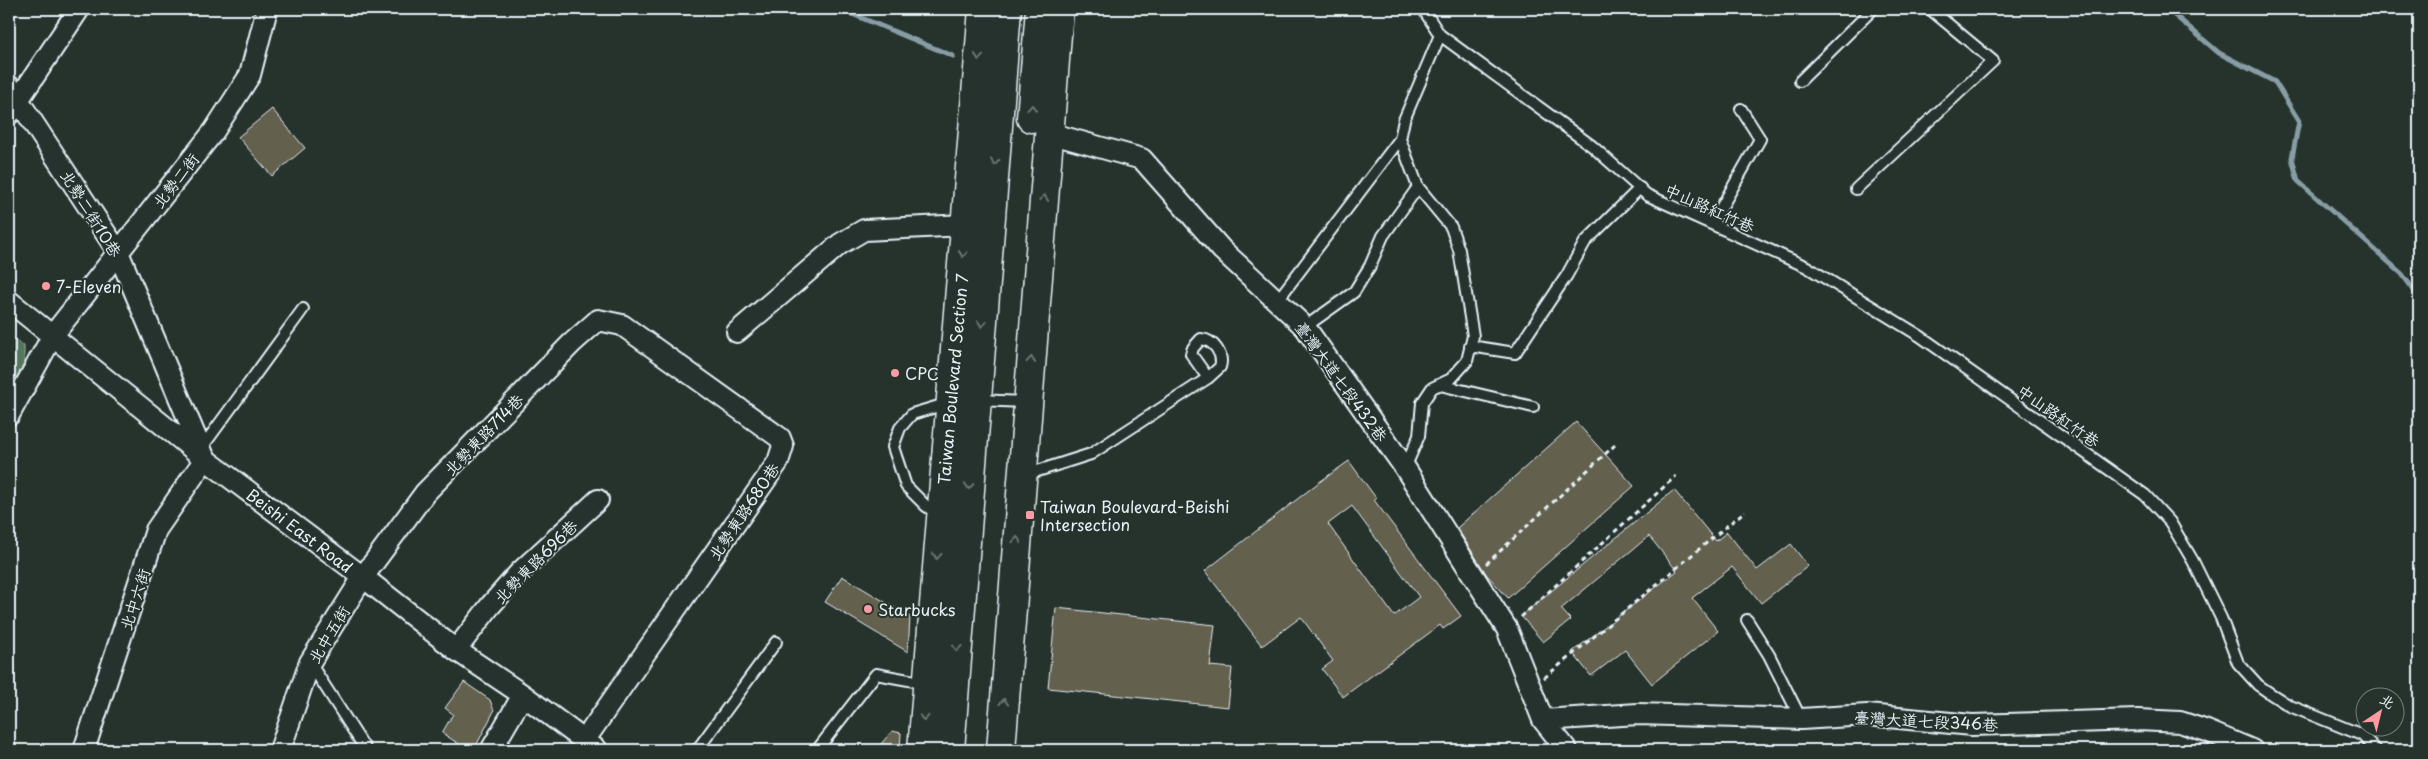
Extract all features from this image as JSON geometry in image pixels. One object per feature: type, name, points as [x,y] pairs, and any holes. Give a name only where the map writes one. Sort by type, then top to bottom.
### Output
[{"type":"main road","name":"Taiwan Boulevard Section 7","points":[[963,401],[965,225],[983,9]]},
{"type":"main road","name":"Taiwan Boulevard Section 7","points":[[950,750],[954,517],[963,401],[1007,9]]},
{"type":"main road","points":[[1001,750],[1021,476],[1018,401],[1040,9]]},
{"type":"main road","points":[[982,750],[1018,401],[1049,133],[1060,9]]},
{"type":"main road","name":"Taiwan Boulevard Section 7","points":[[922,750],[927,683],[954,517]]},
{"type":"street","points":[[12,100],[79,9]]},
{"type":"street","name":"北勢二街","points":[[53,335],[214,130],[250,75],[267,9]]},
{"type":"street","name":"北勢二街10巷","points":[[12,100],[118,252],[203,454]]},
{"type":"street","name":"臺灣大道七段432巷","points":[[1049,133],[1142,159],[1222,250],[1305,327],[1405,468],[1507,629],[1543,720]]},
{"type":"street","points":[[737,332],[840,244],[864,230],[965,225]]},
{"type":"street","name":"Beishi East Road","points":[[9,301],[456,650],[523,695],[590,746]]},
{"type":"street","name":"北勢東路714巷","points":[[363,576],[425,493],[572,343],[598,320],[622,325]]},
{"type":"street","name":"北勢東路680巷","points":[[590,746],[778,462],[783,446],[780,438],[622,325]]},
{"type":"street","points":[[9,415],[53,335]]},
{"type":"street","name":"北中六街","points":[[84,750],[156,530],[203,454]]},
{"type":"street","name":"北勢東路696巷","points":[[456,650],[490,606],[520,572],[598,500]]},
{"type":"street","name":"北中五街","points":[[280,750],[310,662],[363,576]]},
{"type":"street","points":[[492,750],[523,695]]},
{"type":"street","name":"臺灣大道七段346巷","points":[[1543,720],[1638,714],[1802,719],[1867,714],[1972,725],[2138,720],[2180,722],[2252,750]]},
{"type":"street","points":[[1543,720],[1567,750]]},
{"type":"lane","name":"中山路紅竹巷","points":[[1422,9],[1440,35],[1592,146],[1647,195],[1807,268],[1920,336],[2146,495],[2170,522],[2193,561],[2221,618],[2238,663],[2258,685],[2277,698],[2290,706],[2362,735],[2376,750]]},
{"type":"lane","points":[[1800,81],[1874,9]]},
{"type":"lane","points":[[1856,189],[1993,61],[1930,9]]},
{"type":"lane","points":[[1277,301],[1400,139],[1404,120],[1440,35]]},
{"type":"lane","points":[[1712,224],[1760,139],[1741,109]]},
{"type":"lane","points":[[1400,139],[1418,187],[1451,227],[1459,250],[1473,336],[1468,361],[1452,379],[1432,388],[1422,403],[1419,436],[1405,468]]},
{"type":"lane","points":[[1305,327],[1354,292],[1370,266],[1382,236],[1418,187]]},
{"type":"lane","name":"中山路紅竹巷","points":[[1470,346],[1515,353],[1567,275],[1585,242],[1640,188]]},
{"type":"lane","points":[[203,454],[303,309]]},
{"type":"lane","points":[[1021,476],[1091,454],[1208,378]]},
{"type":"lane","points":[[1440,384],[1534,407]]},
{"type":"lane","points":[[954,517],[926,506],[906,486],[893,447],[900,428],[912,414],[963,401],[1018,401]]},
{"type":"lane","points":[[1747,620],[1769,655],[1802,719]]},
{"type":"lane","points":[[697,750],[776,642]]},
{"type":"lane","points":[[310,662],[366,750]]},
{"type":"lane","points":[[817,750],[876,674],[927,683]]},
{"type":"path","points":[[1472,576],[1615,445]]},
{"type":"path","points":[[1507,629],[1676,476]]},
{"type":"path","points":[[1530,690],[1745,512]]},
{"type":"green space","points":[[9,335],[24,346],[24,372],[9,401]]},
{"type":"building","points":[[272,109],[305,148],[272,176],[238,137]]},
{"type":"building","points":[[1576,422],[1634,486],[1508,598],[1487,575],[1457,528]]},
{"type":"building","points":[[1349,461],[1376,498],[1374,500],[1461,616],[1443,629],[1440,625],[1343,697],[1322,669],[1333,661],[1301,617],[1262,646],[1205,571]],"holes":[[[1352,506],[1419,597],[1394,616],[1328,524]]]},
{"type":"building","points":[[1674,490],[1716,541],[1727,532],[1757,570],[1791,544],[1808,566],[1761,603],[1732,567],[1692,598],[1718,631],[1652,684],[1625,650],[1591,676],[1572,652],[1677,571],[1649,536],[1561,609],[1571,620],[1543,642],[1521,616]]},
{"type":"building","name":"Starbucks","points":[[842,576],[910,617],[908,652],[825,602]]},
{"type":"building","points":[[1056,608],[1215,625],[1210,666],[1232,668],[1228,707],[1048,688]]},
{"type":"building","points":[[464,682],[490,700],[494,711],[474,750],[468,750],[442,733],[453,714],[445,708]]},
{"type":"building","points":[[892,731],[901,733],[900,750],[876,750]]},
{"type":"waterway","points":[[840,9],[953,56]]},
{"type":"waterway","points":[[2171,9],[2172,13],[2219,53],[2275,82],[2299,121],[2292,158],[2298,181],[2402,274],[2419,297]]},
{"type":"place","name":"7-Eleven","points":[[46,286]]},
{"type":"place","name":"CPC","points":[[895,373]]},
{"type":"place","name":"Taiwan Boulevard-Beishi Intersection","points":[[1030,515]]},
{"type":"place","name":"Starbucks","points":[[868,609]]}]
